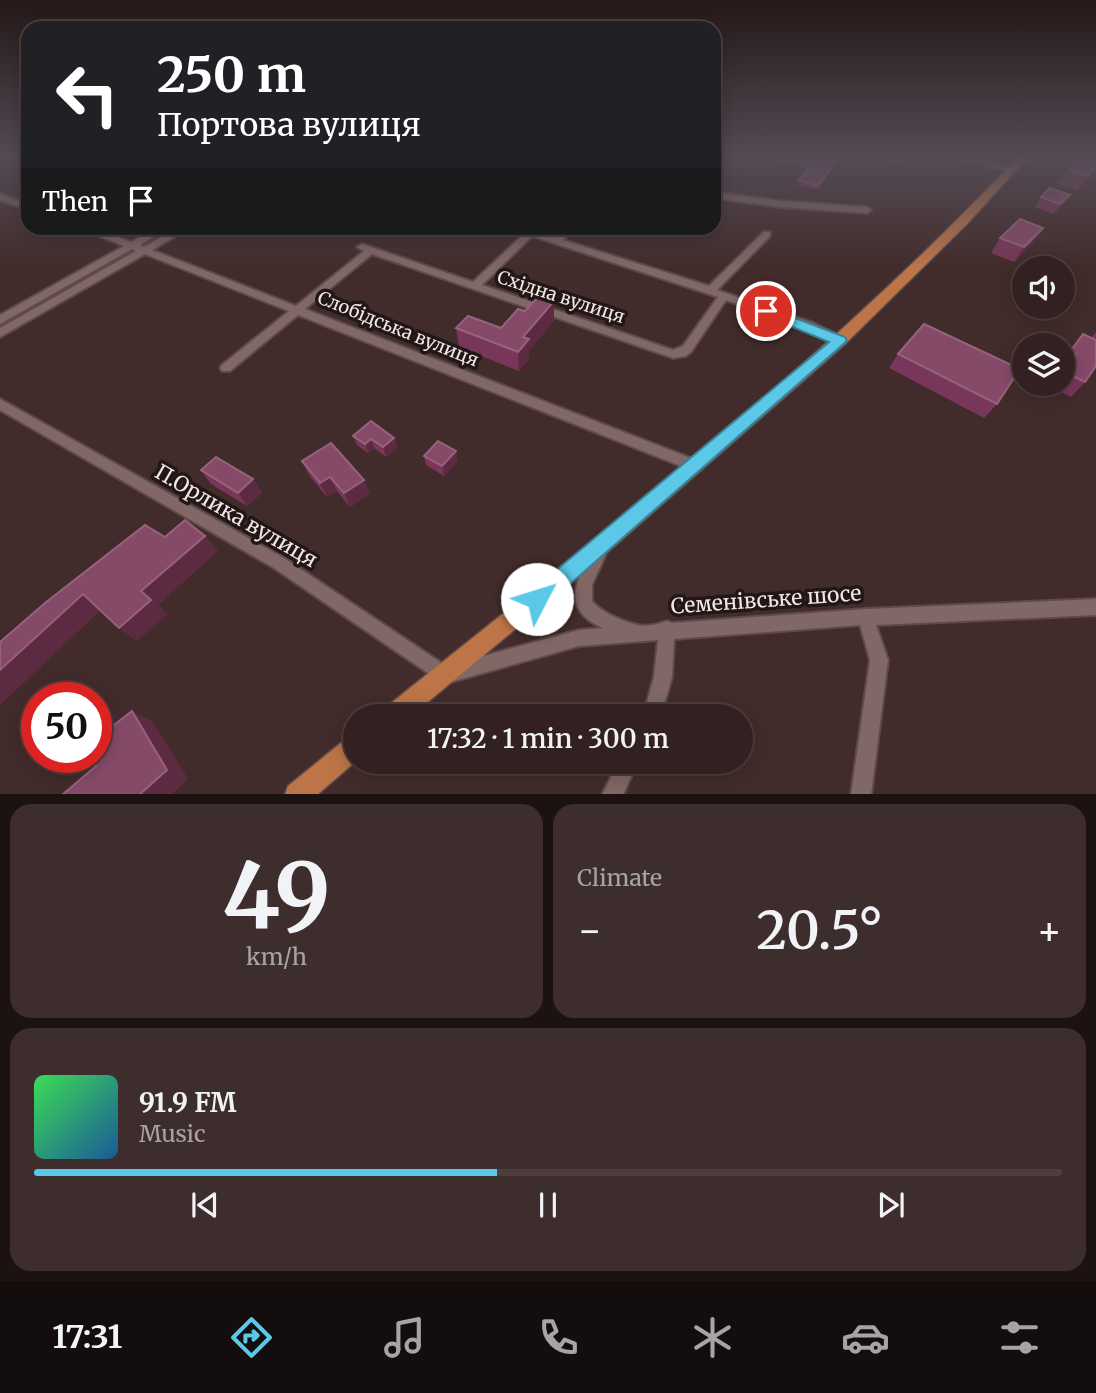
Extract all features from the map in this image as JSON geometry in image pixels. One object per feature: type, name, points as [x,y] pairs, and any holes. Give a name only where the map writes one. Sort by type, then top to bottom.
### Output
[{"type":"main road","points":[[408,704],[696,466],[840,341],[989,194]]},
{"type":"main road","points":[[296,794],[343,756]]},
{"type":"street","points":[[721,196],[781,204],[867,210]]},
{"type":"street","points":[[0,197],[21,204]]},
{"type":"street","points":[[710,291],[767,234]]},
{"type":"street","name":"Слобідська вулиця","points":[[108,235],[696,466]]},
{"type":"street","points":[[0,320],[150,235]]},
{"type":"street","points":[[0,333],[171,235]]},
{"type":"street","points":[[475,286],[529,235]]},
{"type":"street","points":[[543,235],[710,291],[808,326],[840,341]]},
{"type":"street","points":[[558,239],[562,235]]},
{"type":"street","points":[[226,368],[367,248]]},
{"type":"street","name":"Східна вулиця","points":[[367,248],[678,354],[687,349],[724,296]]},
{"type":"street","name":"П.Орлика вулиця","points":[[0,404],[279,563],[443,675]]},
{"type":"street","points":[[605,542],[584,580],[582,597],[585,606],[597,619],[639,632]]},
{"type":"street","name":"Семенівське шосе","points":[[443,675],[579,638],[667,629],[866,617],[1096,607]]},
{"type":"street","points":[[862,794],[879,660],[866,617]]},
{"type":"street","points":[[655,704],[663,677],[667,629]]},
{"type":"street","points":[[612,794],[622,774]]},
{"type":"building","points":[[1044,194],[1070,195],[1060,204],[1041,197]]},
{"type":"building","points":[[1020,219],[1043,228],[1024,247],[1000,238]]},
{"type":"building","points":[[539,296],[554,301],[523,337],[529,339],[518,352],[456,328],[468,316],[501,328],[518,309],[525,311]]},
{"type":"building","points":[[924,324],[1012,365],[1012,381],[997,404],[898,354]]},
{"type":"building","points":[[1083,334],[1096,340],[1096,366],[1085,382],[1075,377],[1075,345]]},
{"type":"building","points":[[371,421],[394,438],[383,447],[371,439],[365,444],[353,436]]},
{"type":"building","points":[[438,441],[456,451],[442,466],[424,456]]},
{"type":"building","points":[[331,443],[364,480],[344,493],[330,477],[320,483],[302,461]]},
{"type":"building","points":[[216,457],[253,479],[238,493],[201,470]]},
{"type":"building","points":[[185,520],[205,536],[141,591],[151,600],[119,628],[83,594],[0,670],[0,642],[45,603],[145,525],[165,537]]},
{"type":"building","points":[[132,711],[167,770],[140,794],[63,794],[88,773],[112,773],[112,727]]},
{"type":"route","points":[[537,599],[840,341],[766,311]]}]
